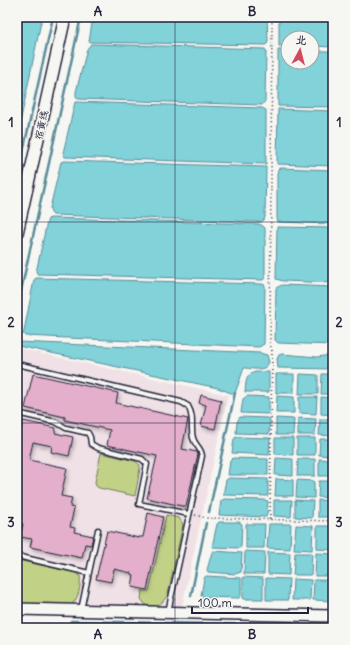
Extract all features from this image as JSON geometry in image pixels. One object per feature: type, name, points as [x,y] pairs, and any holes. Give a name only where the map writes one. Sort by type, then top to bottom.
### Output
[{"type":"street","name":"宿黄线","points":[[17,233],[65,17]]},
{"type":"street","points":[[17,609],[333,616]]},
{"type":"lane","points":[[17,364],[181,402],[188,406],[193,420],[194,441],[201,450],[202,456],[168,612]]},
{"type":"lane","points":[[17,413],[56,422],[66,428],[88,434],[91,444],[98,448],[142,459],[147,464],[139,504],[189,514]]},
{"type":"lane","points":[[81,610],[98,530]]},
{"type":"lane","points":[[17,556],[89,573]]},
{"type":"path","points":[[270,519],[272,351],[270,344],[272,17]]},
{"type":"path","points":[[189,514],[206,518],[333,521]]},
{"type":"shaded area","points":[[17,348],[228,395],[182,607],[17,605]]},
{"type":"green space","points":[[101,453],[135,461],[140,465],[135,496],[96,486],[95,482]]},
{"type":"green space","points":[[166,515],[179,518],[183,524],[168,594],[160,604],[155,607],[148,608],[141,599],[142,591],[149,591]]},
{"type":"green space","points":[[17,560],[76,573],[80,576],[80,588],[76,600],[70,606],[17,605]]},
{"type":"water","points":[[17,17],[42,17],[17,138]]},
{"type":"water","points":[[93,17],[267,17],[268,41],[265,45],[89,42]]},
{"type":"water","points":[[279,17],[333,17],[333,47],[320,46],[320,30],[280,30],[279,46]]},
{"type":"water","points":[[91,44],[265,49],[265,101],[262,105],[78,99],[76,92],[87,49]]},
{"type":"water","points":[[278,50],[280,50],[280,70],[320,70],[320,51],[333,51],[333,107],[278,106]]},
{"type":"water","points":[[75,102],[262,108],[266,110],[266,164],[65,157],[63,153]]},
{"type":"water","points":[[278,109],[333,111],[333,166],[277,164]]},
{"type":"water","points":[[61,162],[266,167],[265,217],[261,222],[53,215],[50,208]]},
{"type":"water","points":[[278,169],[333,170],[333,224],[278,222],[277,174]]},
{"type":"water","points":[[48,219],[259,224],[265,228],[265,278],[263,280],[38,274],[36,272],[47,222]]},
{"type":"water","points":[[277,227],[333,228],[333,283],[283,281],[276,279]]},
{"type":"water","points":[[36,278],[262,284],[265,285],[264,344],[259,347],[25,336],[23,334],[34,280]]},
{"type":"water","points":[[282,285],[333,287],[333,345],[278,343],[275,340],[276,288]]},
{"type":"water","points":[[19,342],[260,353],[267,355],[269,362],[265,368],[261,369],[244,368],[235,393],[231,393],[218,388],[18,346]]},
{"type":"water","points":[[279,355],[317,357],[333,356],[333,369],[278,368],[277,359]]},
{"type":"water","points":[[269,372],[269,392],[245,392],[248,377],[252,373]]},
{"type":"water","points":[[276,374],[294,374],[294,393],[276,393]]},
{"type":"water","points":[[300,374],[318,375],[318,394],[299,394]]},
{"type":"water","points":[[322,374],[333,374],[333,394],[321,394]]},
{"type":"water","points":[[247,396],[269,397],[269,414],[241,413],[243,399]]},
{"type":"water","points":[[277,396],[294,397],[294,413],[276,413]]},
{"type":"water","points":[[299,397],[317,397],[316,414],[299,413]]},
{"type":"water","points":[[321,397],[333,398],[333,415],[321,414]]},
{"type":"water","points":[[240,417],[270,419],[269,434],[236,433],[237,422]]},
{"type":"water","points":[[276,418],[294,419],[293,435],[276,435]]},
{"type":"water","points":[[298,418],[316,419],[315,435],[298,435]]},
{"type":"water","points":[[320,419],[333,419],[333,436],[319,435]]},
{"type":"water","points":[[236,437],[270,438],[269,455],[232,453],[234,439]]},
{"type":"water","points":[[275,438],[293,438],[293,455],[275,454]]},
{"type":"water","points":[[297,438],[315,438],[315,455],[297,455]]},
{"type":"water","points":[[320,439],[333,439],[333,456],[319,455]]},
{"type":"water","points":[[233,458],[268,459],[268,475],[228,475],[230,461]]},
{"type":"water","points":[[276,458],[293,459],[293,476],[275,475]]},
{"type":"water","points":[[298,459],[315,459],[315,476],[297,476]]},
{"type":"water","points":[[319,459],[333,460],[333,476],[319,476]]},
{"type":"water","points":[[229,478],[268,479],[268,496],[223,495],[226,480]]},
{"type":"water","points":[[276,479],[293,480],[293,496],[275,496]]},
{"type":"water","points":[[297,480],[314,481],[314,498],[296,497]]},
{"type":"water","points":[[319,481],[333,481],[333,498],[318,497]]},
{"type":"water","points":[[224,499],[268,501],[266,517],[219,515],[221,501]]},
{"type":"water","points":[[274,500],[292,500],[291,517],[274,516]]},
{"type":"water","points":[[295,500],[313,501],[312,518],[295,517]]},
{"type":"water","points":[[318,500],[333,501],[333,517],[318,517]]},
{"type":"water","points":[[219,522],[239,522],[242,524],[241,547],[212,547],[217,524]]},
{"type":"water","points":[[246,524],[265,524],[264,548],[246,548]]},
{"type":"water","points":[[269,524],[291,524],[290,549],[267,548]]},
{"type":"water","points":[[296,525],[313,526],[312,550],[294,549]]},
{"type":"water","points":[[317,526],[333,526],[333,550],[317,549]]},
{"type":"water","points":[[245,551],[265,552],[264,574],[244,574]]},
{"type":"water","points":[[212,552],[242,553],[241,572],[235,574],[208,572],[207,570]]},
{"type":"water","points":[[268,552],[290,553],[289,575],[268,574]]},
{"type":"water","points":[[295,553],[312,553],[311,575],[293,575]]},
{"type":"water","points":[[316,553],[333,554],[333,576],[315,576]]},
{"type":"water","points":[[206,576],[241,578],[241,596],[239,598],[201,596],[204,578]]},
{"type":"water","points":[[243,577],[263,578],[263,599],[243,599]]},
{"type":"water","points":[[266,578],[289,579],[288,600],[266,600]]},
{"type":"water","points":[[293,579],[311,580],[310,600],[292,600]]},
{"type":"water","points":[[314,580],[333,580],[332,601],[313,600]]},
{"type":"building","points":[[33,374],[118,393],[116,403],[188,419],[182,449],[197,452],[198,454],[186,507],[147,498],[157,456],[107,445],[110,430],[65,420],[65,417],[25,408]]},
{"type":"building","points":[[201,395],[221,400],[215,429],[201,426],[206,405],[199,403]]},
{"type":"building","points":[[23,421],[56,428],[55,433],[73,437],[69,456],[51,452],[52,446],[33,442],[29,460],[67,468],[61,496],[72,498],[70,507],[74,508],[70,527],[75,528],[74,532],[93,536],[91,545],[85,544],[82,558],[30,547],[32,539],[20,537],[23,524],[17,523],[17,434],[20,434]]},
{"type":"building","points":[[148,513],[163,517],[147,590],[132,587],[134,575],[131,573],[114,569],[111,582],[96,579],[107,531],[139,538],[143,537]]},
{"type":"waterway","points":[[17,179],[53,17]]},
{"type":"waterway","points":[[17,309],[81,17]]},
{"type":"waterway","points":[[209,512],[235,393]]},
{"type":"waterway","points":[[191,596],[206,523]]},
{"type":"waterway","points":[[70,628],[71,621],[333,626]]}]
